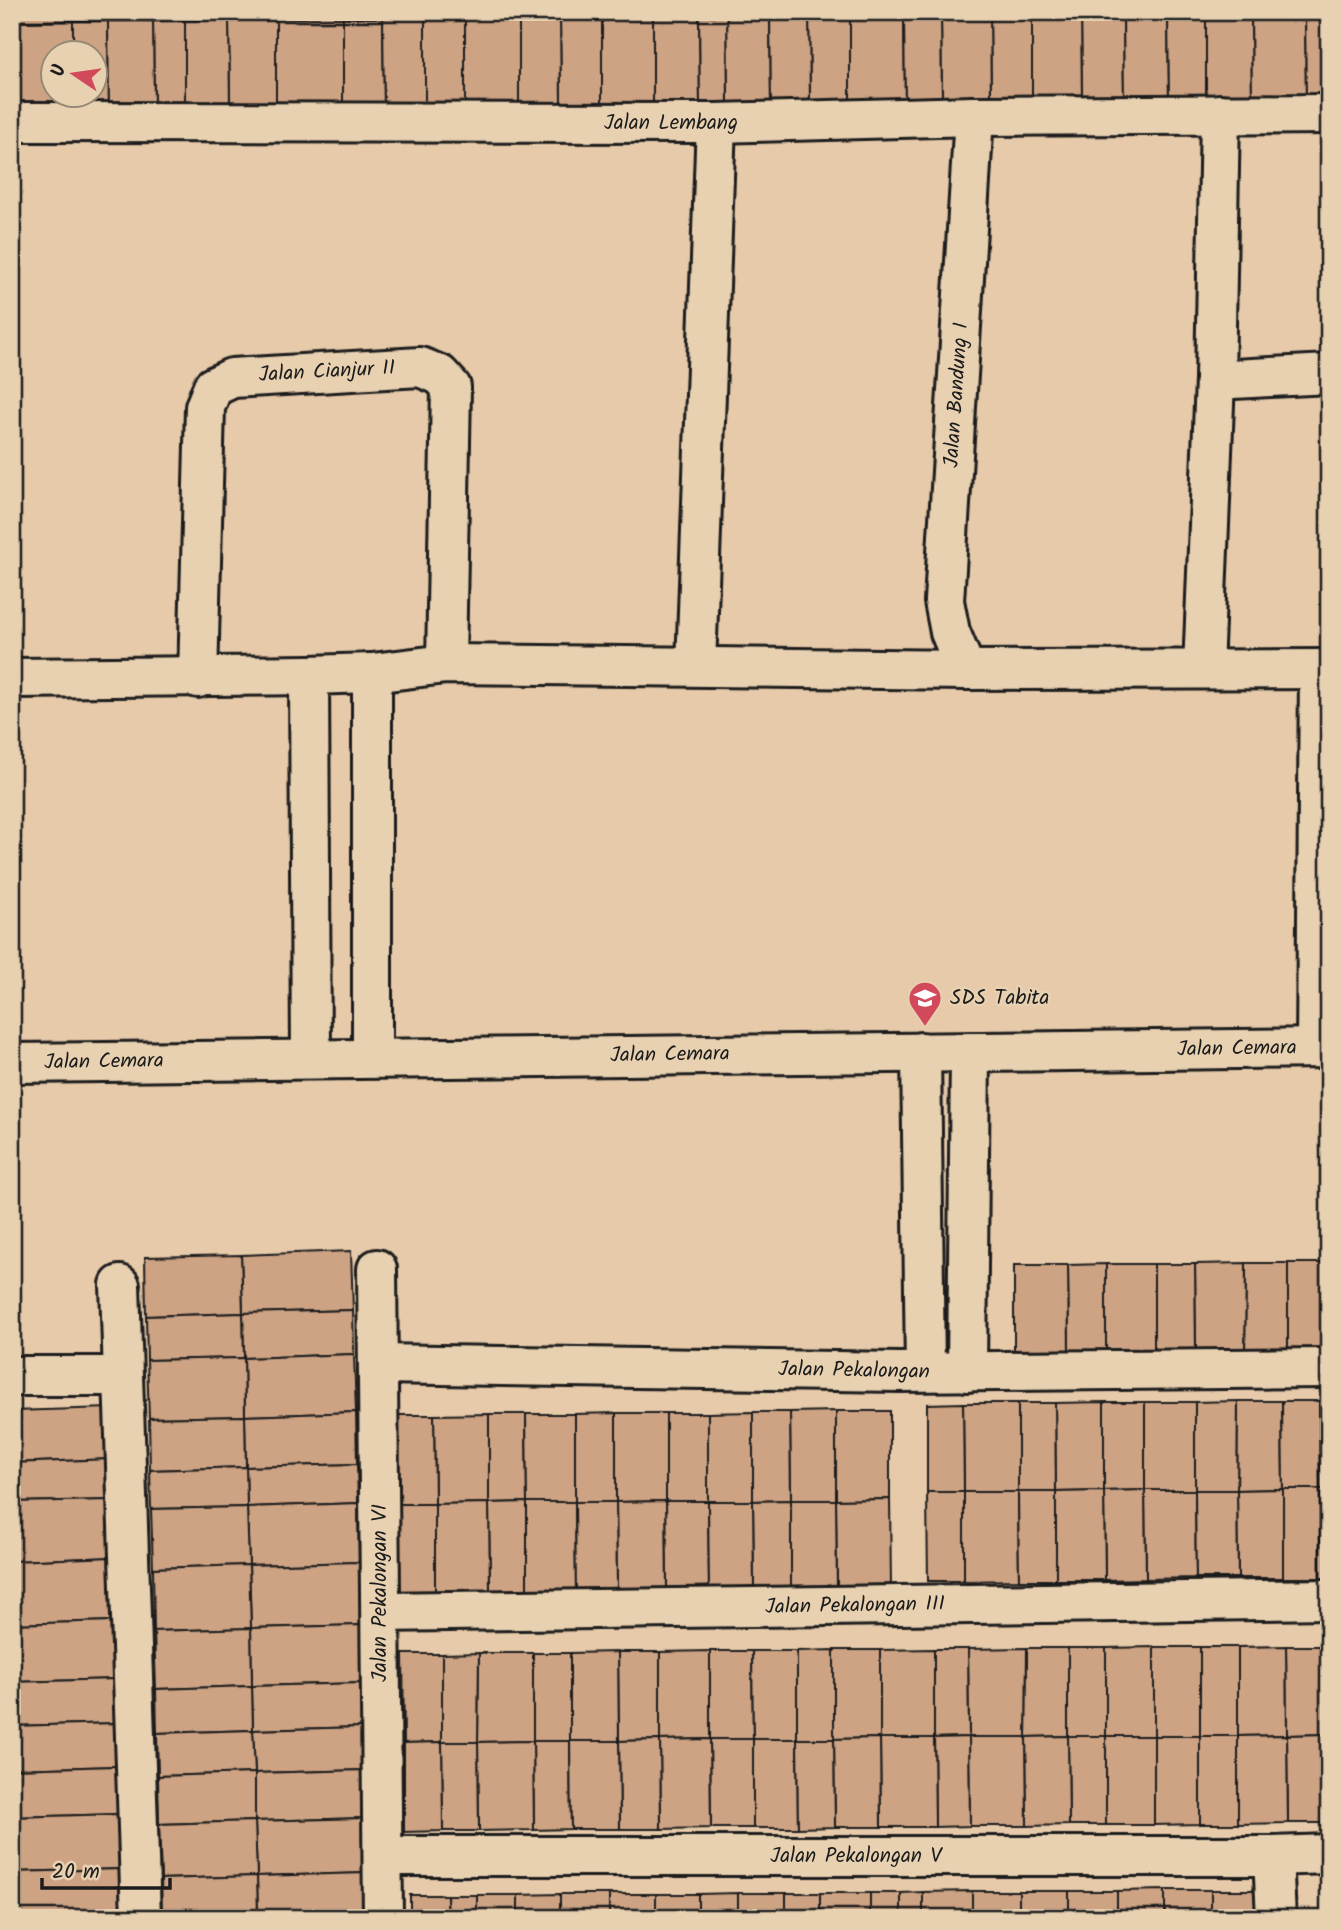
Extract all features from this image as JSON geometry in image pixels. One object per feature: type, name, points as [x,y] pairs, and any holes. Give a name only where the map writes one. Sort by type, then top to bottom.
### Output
[{"type":"street","points":[[1203,669],[1215,380],[1220,114]]},
{"type":"street","name":"Jalan Lembang","points":[[12,122],[716,123],[975,116],[1329,114]]},
{"type":"street","name":"Jalan Bandung I","points":[[966,670],[950,632],[944,601],[975,116]]},
{"type":"street","points":[[696,666],[716,123]]},
{"type":"street","name":"Jalan Cianjur II","points":[[198,678],[205,407],[213,387],[232,378],[421,367],[440,375],[451,387],[446,664]]},
{"type":"street","points":[[1215,380],[1329,374]]},
{"type":"street","points":[[12,678],[198,678],[372,673],[446,664],[966,670],[1324,669],[1322,1048]]},
{"type":"street","points":[[372,673],[372,1058]]},
{"type":"street","points":[[309,675],[311,1059]]},
{"type":"street","name":"Jalan Cemara","points":[[12,1063],[1322,1048]]},
{"type":"street","points":[[921,1052],[925,1371]]},
{"type":"street","points":[[967,1371],[970,1052]]},
{"type":"street","name":"Jalan Pekalongan VI","points":[[377,1269],[383,1918]]},
{"type":"street","points":[[120,1285],[141,1918]]},
{"type":"street","name":"Jalan Pekalongan","points":[[379,1364],[925,1371],[1329,1367]]},
{"type":"street","points":[[12,1376],[122,1376]]},
{"type":"street","name":"Jalan Pekalongan III","points":[[381,1612],[1329,1600]]},
{"type":"street","name":"Jalan Pekalongan V","points":[[383,1856],[1329,1854]]},
{"type":"street","points":[[1273,1856],[1276,1918]]},
{"type":"building","points":[[16,12],[73,12],[73,21],[17,22]]},
{"type":"building","points":[[73,12],[108,12],[108,21],[73,21]]},
{"type":"building","points":[[108,12],[153,12],[153,21],[108,21]]},
{"type":"building","points":[[153,12],[185,12],[185,20],[153,21]]},
{"type":"building","points":[[185,12],[229,12],[229,20],[185,20]]},
{"type":"building","points":[[229,12],[276,12],[276,19],[229,20]]},
{"type":"building","points":[[276,12],[343,12],[343,18],[276,19]]},
{"type":"building","points":[[343,12],[383,12],[383,18],[343,18]]},
{"type":"building","points":[[383,12],[425,12],[425,18],[383,18]]},
{"type":"building","points":[[425,12],[465,12],[465,18],[425,18]]},
{"type":"building","points":[[465,12],[519,12],[519,17],[465,18]]},
{"type":"building","points":[[519,12],[560,12],[560,17],[519,17]]},
{"type":"building","points":[[560,12],[602,12],[602,16],[560,17]]},
{"type":"building","points":[[602,12],[653,12],[653,16],[602,16]]},
{"type":"building","points":[[653,12],[699,12],[699,16],[653,16]]},
{"type":"building","points":[[699,12],[727,12],[727,16],[699,16]]},
{"type":"building","points":[[727,12],[770,12],[770,15],[727,16]]},
{"type":"building","points":[[770,12],[809,12],[809,15],[770,15]]},
{"type":"building","points":[[809,12],[850,12],[850,14],[809,15]]},
{"type":"building","points":[[904,12],[904,14],[850,14]]},
{"type":"building","points":[[1081,12],[1123,12],[1124,101],[1082,101]]},
{"type":"building","points":[[1081,12],[1082,101],[1032,101],[1032,13]]},
{"type":"building","points":[[1123,12],[1168,12],[1169,100],[1124,101]]},
{"type":"building","points":[[1168,12],[1206,12],[1206,100],[1169,100]]},
{"type":"building","points":[[1206,12],[1251,12],[1252,99],[1206,100]]},
{"type":"building","points":[[1251,12],[1305,12],[1306,99],[1252,99]]},
{"type":"building","points":[[1305,12],[1329,12],[1329,99],[1306,99]]},
{"type":"building","points":[[990,13],[1032,13],[1032,101],[991,102]]},
{"type":"building","points":[[990,13],[991,102],[942,102],[941,14]]},
{"type":"building","points":[[850,14],[850,103],[810,103],[809,15]]},
{"type":"building","points":[[850,14],[904,14],[905,102],[850,103]]},
{"type":"building","points":[[904,14],[941,14],[942,102],[905,102]]},
{"type":"building","points":[[770,15],[771,104],[728,104],[727,16]]},
{"type":"building","points":[[770,15],[809,15],[810,103],[771,104]]},
{"type":"building","points":[[602,16],[602,105],[561,105],[560,17]]},
{"type":"building","points":[[602,16],[653,16],[653,105],[602,105]]},
{"type":"building","points":[[653,16],[699,16],[700,105],[653,105]]},
{"type":"building","points":[[699,16],[727,16],[728,104],[700,105]]},
{"type":"building","points":[[519,17],[519,106],[465,106],[465,18]]},
{"type":"building","points":[[519,17],[560,17],[561,105],[519,106]]},
{"type":"building","points":[[343,18],[343,107],[276,108],[276,19]]},
{"type":"building","points":[[343,18],[383,18],[384,107],[343,107]]},
{"type":"building","points":[[383,18],[425,18],[425,106],[384,107]]},
{"type":"building","points":[[425,18],[465,18],[465,106],[425,106]]},
{"type":"building","points":[[276,19],[276,108],[230,109],[229,20]]},
{"type":"building","points":[[185,20],[185,108],[154,109],[153,21]]},
{"type":"building","points":[[185,20],[229,20],[230,109],[185,108]]},
{"type":"building","points":[[73,21],[73,38],[38,38],[38,108],[73,110],[16,110],[17,22]]},
{"type":"building","points":[[73,21],[108,21],[109,109],[73,110],[108,108],[108,38],[73,38]]},
{"type":"building","points":[[108,21],[153,21],[154,109],[109,109]]},
{"type":"building","points":[[12,22],[17,22],[16,110],[12,110]]},
{"type":"building","points":[[351,1251],[353,1310],[243,1313],[241,1255]]},
{"type":"building","points":[[241,1255],[243,1313],[146,1316],[145,1257]]},
{"type":"building","points":[[1246,1263],[1288,1263],[1288,1351],[1245,1352]]},
{"type":"building","points":[[1246,1263],[1245,1352],[1196,1352],[1195,1264]]},
{"type":"building","points":[[1288,1263],[1329,1263],[1329,1351],[1288,1351]]},
{"type":"building","points":[[1106,1264],[1154,1264],[1154,1352],[1106,1353]]},
{"type":"building","points":[[1106,1264],[1106,1353],[1069,1353],[1068,1265]]},
{"type":"building","points":[[1154,1264],[1195,1264],[1196,1352],[1154,1352]]},
{"type":"building","points":[[1014,1265],[1068,1265],[1069,1353],[1014,1353]]},
{"type":"building","points":[[353,1310],[354,1354],[244,1358],[243,1313]]},
{"type":"building","points":[[243,1313],[244,1358],[147,1360],[146,1316]]},
{"type":"building","points":[[354,1354],[356,1412],[245,1416],[244,1358]]},
{"type":"building","points":[[244,1358],[245,1416],[149,1418],[147,1360]]},
{"type":"building","points":[[1329,1400],[1329,1489],[1320,1489],[1319,1401]]},
{"type":"building","points":[[1238,1401],[1282,1401],[1283,1489],[1237,1490]]},
{"type":"building","points":[[1238,1401],[1237,1490],[1195,1490],[1195,1402]]},
{"type":"building","points":[[1282,1401],[1319,1401],[1320,1489],[1283,1489]]},
{"type":"building","points":[[1104,1402],[1145,1402],[1145,1490],[1104,1491]]},
{"type":"building","points":[[1104,1402],[1104,1491],[1056,1492],[1055,1403]]},
{"type":"building","points":[[1145,1402],[1195,1402],[1195,1490],[1145,1490]]},
{"type":"building","points":[[963,1403],[1018,1403],[1018,1492],[964,1492]]},
{"type":"building","points":[[963,1403],[964,1492],[927,1492],[927,1404]]},
{"type":"building","points":[[1018,1403],[1055,1403],[1056,1492],[1018,1492]]},
{"type":"building","points":[[110,1408],[111,1459],[12,1463],[12,1411]]},
{"type":"building","points":[[836,1411],[890,1411],[890,1499],[836,1500]]},
{"type":"building","points":[[836,1411],[836,1500],[791,1500],[790,1412]]},
{"type":"building","points":[[356,1412],[357,1464],[246,1467],[245,1416]]},
{"type":"building","points":[[753,1412],[790,1412],[791,1500],[753,1501]]},
{"type":"building","points":[[753,1412],[753,1501],[708,1501],[708,1413]]},
{"type":"building","points":[[616,1413],[666,1413],[666,1501],[616,1502]]},
{"type":"building","points":[[616,1413],[616,1502],[575,1502],[575,1414]]},
{"type":"building","points":[[666,1413],[708,1413],[708,1501],[666,1501]]},
{"type":"building","points":[[489,1414],[526,1414],[527,1502],[489,1503]]},
{"type":"building","points":[[489,1414],[489,1503],[435,1504],[434,1415]]},
{"type":"building","points":[[526,1414],[575,1414],[575,1502],[527,1502]]},
{"type":"building","points":[[398,1415],[434,1415],[435,1504],[398,1504]]},
{"type":"building","points":[[245,1416],[246,1467],[150,1470],[149,1418]]},
{"type":"building","points":[[111,1459],[112,1500],[12,1502],[12,1463]]},
{"type":"building","points":[[357,1464],[358,1503],[247,1507],[246,1467]]},
{"type":"building","points":[[246,1467],[247,1507],[151,1509],[150,1470]]},
{"type":"building","points":[[1283,1489],[1320,1489],[1320,1578],[1283,1578]]},
{"type":"building","points":[[1283,1489],[1283,1578],[1238,1578],[1237,1490]]},
{"type":"building","points":[[1320,1489],[1329,1489],[1329,1578],[1320,1578]]},
{"type":"building","points":[[1145,1490],[1195,1490],[1196,1578],[1146,1579]]},
{"type":"building","points":[[1145,1490],[1146,1579],[1105,1580],[1104,1491]]},
{"type":"building","points":[[1195,1490],[1237,1490],[1238,1578],[1196,1578]]},
{"type":"building","points":[[1104,1491],[1105,1580],[1056,1580],[1056,1492]]},
{"type":"building","points":[[927,1492],[964,1492],[964,1581],[928,1581]]},
{"type":"building","points":[[964,1492],[1018,1492],[1019,1580],[964,1581]]},
{"type":"building","points":[[1018,1492],[1056,1492],[1056,1580],[1019,1580]]},
{"type":"building","points":[[890,1499],[891,1588],[837,1589],[836,1500]]},
{"type":"building","points":[[112,1500],[114,1557],[12,1561],[12,1502]]},
{"type":"building","points":[[791,1500],[836,1500],[837,1589],[791,1589]]},
{"type":"building","points":[[791,1500],[791,1589],[754,1590],[753,1501]]},
{"type":"building","points":[[666,1501],[708,1501],[709,1590],[667,1590]]},
{"type":"building","points":[[666,1501],[667,1590],[617,1591],[616,1502]]},
{"type":"building","points":[[708,1501],[753,1501],[754,1590],[709,1590]]},
{"type":"building","points":[[527,1502],[575,1502],[576,1591],[527,1591]]},
{"type":"building","points":[[527,1502],[527,1591],[490,1592],[489,1503]]},
{"type":"building","points":[[575,1502],[616,1502],[617,1591],[576,1591]]},
{"type":"building","points":[[358,1503],[359,1562],[249,1565],[247,1507]]},
{"type":"building","points":[[489,1503],[490,1592],[435,1592],[435,1504]]},
{"type":"building","points":[[398,1504],[435,1504],[435,1592],[399,1592]]},
{"type":"building","points":[[247,1507],[249,1565],[153,1568],[151,1509]]},
{"type":"building","points":[[114,1557],[115,1621],[12,1624],[12,1561]]},
{"type":"building","points":[[359,1562],[361,1625],[251,1628],[249,1565]]},
{"type":"building","points":[[249,1565],[251,1628],[154,1631],[153,1568]]},
{"type":"building","points":[[115,1621],[117,1679],[12,1682],[12,1624]]},
{"type":"building","points":[[361,1625],[363,1683],[252,1686],[251,1628]]},
{"type":"building","points":[[251,1628],[252,1686],[156,1689],[154,1631]]},
{"type":"building","points":[[1286,1646],[1329,1646],[1329,1734],[1287,1735]]},
{"type":"building","points":[[1286,1646],[1287,1735],[1238,1736],[1238,1647]]},
{"type":"building","points":[[1154,1647],[1200,1647],[1200,1736],[1154,1736]]},
{"type":"building","points":[[1154,1647],[1154,1736],[1106,1736],[1106,1648]]},
{"type":"building","points":[[1200,1647],[1238,1647],[1238,1736],[1200,1736]]},
{"type":"building","points":[[1027,1648],[1068,1648],[1068,1736],[1026,1737]]},
{"type":"building","points":[[1027,1648],[1026,1737],[969,1737],[968,1649]]},
{"type":"building","points":[[1068,1648],[1106,1648],[1106,1736],[1068,1736]]},
{"type":"building","points":[[934,1649],[968,1649],[969,1737],[934,1738]]},
{"type":"building","points":[[934,1649],[934,1738],[880,1738],[880,1650]]},
{"type":"building","points":[[834,1650],[880,1650],[880,1738],[834,1739]]},
{"type":"building","points":[[834,1650],[834,1739],[797,1739],[797,1651]]},
{"type":"building","points":[[710,1651],[752,1651],[753,1739],[710,1739]]},
{"type":"building","points":[[710,1651],[710,1739],[660,1740],[660,1652]]},
{"type":"building","points":[[752,1651],[797,1651],[797,1739],[753,1739]]},
{"type":"building","points":[[618,1652],[660,1652],[660,1740],[619,1741]]},
{"type":"building","points":[[618,1652],[619,1741],[570,1741],[570,1653]]},
{"type":"building","points":[[479,1653],[533,1653],[533,1741],[478,1742]]},
{"type":"building","points":[[479,1653],[478,1742],[442,1742],[442,1654]]},
{"type":"building","points":[[533,1653],[570,1653],[570,1741],[533,1741]]},
{"type":"building","points":[[403,1654],[442,1654],[442,1742],[404,1743]]},
{"type":"building","points":[[117,1679],[118,1723],[12,1726],[12,1682]]},
{"type":"building","points":[[363,1683],[364,1727],[253,1730],[252,1686]]},
{"type":"building","points":[[252,1686],[253,1730],[157,1733],[156,1689]]},
{"type":"building","points":[[118,1723],[118,1766],[12,1769],[12,1726]]},
{"type":"building","points":[[364,1727],[365,1770],[255,1773],[253,1730]]},
{"type":"building","points":[[253,1730],[255,1773],[158,1776],[157,1733]]},
{"type":"building","points":[[1329,1734],[1329,1823],[1288,1823],[1287,1735]]},
{"type":"building","points":[[1287,1735],[1288,1823],[1238,1824],[1238,1736]]},
{"type":"building","points":[[1068,1736],[1106,1736],[1106,1825],[1069,1825]]},
{"type":"building","points":[[1068,1736],[1069,1825],[1027,1826],[1026,1737]]},
{"type":"building","points":[[1106,1736],[1154,1736],[1154,1825],[1106,1825]]},
{"type":"building","points":[[1154,1736],[1200,1736],[1200,1824],[1154,1825]]},
{"type":"building","points":[[1200,1736],[1238,1736],[1238,1824],[1200,1824]]},
{"type":"building","points":[[969,1737],[1026,1737],[1027,1826],[970,1826]]},
{"type":"building","points":[[969,1737],[970,1826],[935,1827],[934,1738]]},
{"type":"building","points":[[880,1738],[934,1738],[935,1827],[881,1827]]},
{"type":"building","points":[[880,1738],[881,1827],[835,1827],[834,1739]]},
{"type":"building","points":[[710,1739],[753,1739],[753,1828],[711,1828]]},
{"type":"building","points":[[710,1739],[711,1828],[661,1829],[660,1740]]},
{"type":"building","points":[[753,1739],[797,1739],[798,1828],[753,1828]]},
{"type":"building","points":[[797,1739],[834,1739],[835,1827],[798,1828]]},
{"type":"building","points":[[660,1740],[661,1829],[620,1829],[619,1741]]},
{"type":"building","points":[[533,1741],[570,1741],[571,1829],[534,1830]]},
{"type":"building","points":[[533,1741],[534,1830],[479,1831],[478,1742]]},
{"type":"building","points":[[570,1741],[619,1741],[620,1829],[571,1829]]},
{"type":"building","points":[[442,1742],[478,1742],[479,1831],[443,1831]]},
{"type":"building","points":[[442,1742],[443,1831],[404,1832],[404,1743]]},
{"type":"building","points":[[118,1766],[120,1814],[12,1817],[12,1769]]},
{"type":"building","points":[[365,1770],[366,1818],[255,1821],[255,1773]]},
{"type":"building","points":[[255,1773],[255,1821],[159,1824],[158,1776]]},
{"type":"building","points":[[120,1814],[122,1869],[12,1872],[12,1817]]},
{"type":"building","points":[[366,1818],[368,1873],[257,1876],[255,1821]]},
{"type":"building","points":[[255,1821],[257,1876],[161,1879],[159,1824]]},
{"type":"building","points":[[122,1869],[123,1918],[13,1918],[12,1872]]},
{"type":"building","points":[[368,1873],[368,1918],[258,1918],[257,1876]]},
{"type":"building","points":[[257,1876],[258,1918],[162,1918],[161,1879]]},
{"type":"building","points":[[1165,1890],[1165,1918],[1117,1918],[1117,1891]]},
{"type":"building","points":[[1165,1890],[1211,1890],[1211,1918],[1165,1918]]},
{"type":"building","points":[[1211,1890],[1258,1890],[1258,1918],[1211,1918]]},
{"type":"building","points":[[972,1891],[972,1918],[923,1918],[923,1892]]},
{"type":"building","points":[[972,1891],[1019,1891],[1019,1918],[972,1918]]},
{"type":"building","points":[[1019,1891],[1069,1891],[1069,1918],[1019,1918]]},
{"type":"building","points":[[1069,1891],[1117,1891],[1117,1918],[1069,1918]]},
{"type":"building","points":[[923,1892],[923,1918],[901,1918],[901,1893]]},
{"type":"building","points":[[738,1893],[738,1918],[698,1918],[698,1894]]},
{"type":"building","points":[[738,1893],[786,1893],[786,1918],[738,1918]]},
{"type":"building","points":[[786,1893],[820,1893],[820,1918],[786,1918]]},
{"type":"building","points":[[820,1893],[870,1893],[870,1918],[820,1918]]},
{"type":"building","points":[[870,1893],[901,1893],[901,1918],[870,1918]]},
{"type":"building","points":[[560,1894],[560,1918],[518,1918],[518,1895]]},
{"type":"building","points":[[560,1894],[609,1894],[609,1918],[560,1918]]},
{"type":"building","points":[[609,1894],[656,1894],[656,1918],[609,1918]]},
{"type":"building","points":[[656,1894],[698,1894],[698,1918],[656,1918]]},
{"type":"building","points":[[410,1895],[447,1895],[448,1918],[410,1918]]},
{"type":"building","points":[[447,1895],[477,1895],[477,1918],[448,1918]]},
{"type":"building","points":[[477,1895],[518,1895],[518,1918],[477,1918]]},
{"type":"place","name":"SDS Tabita","points":[[925,1028]]}]
